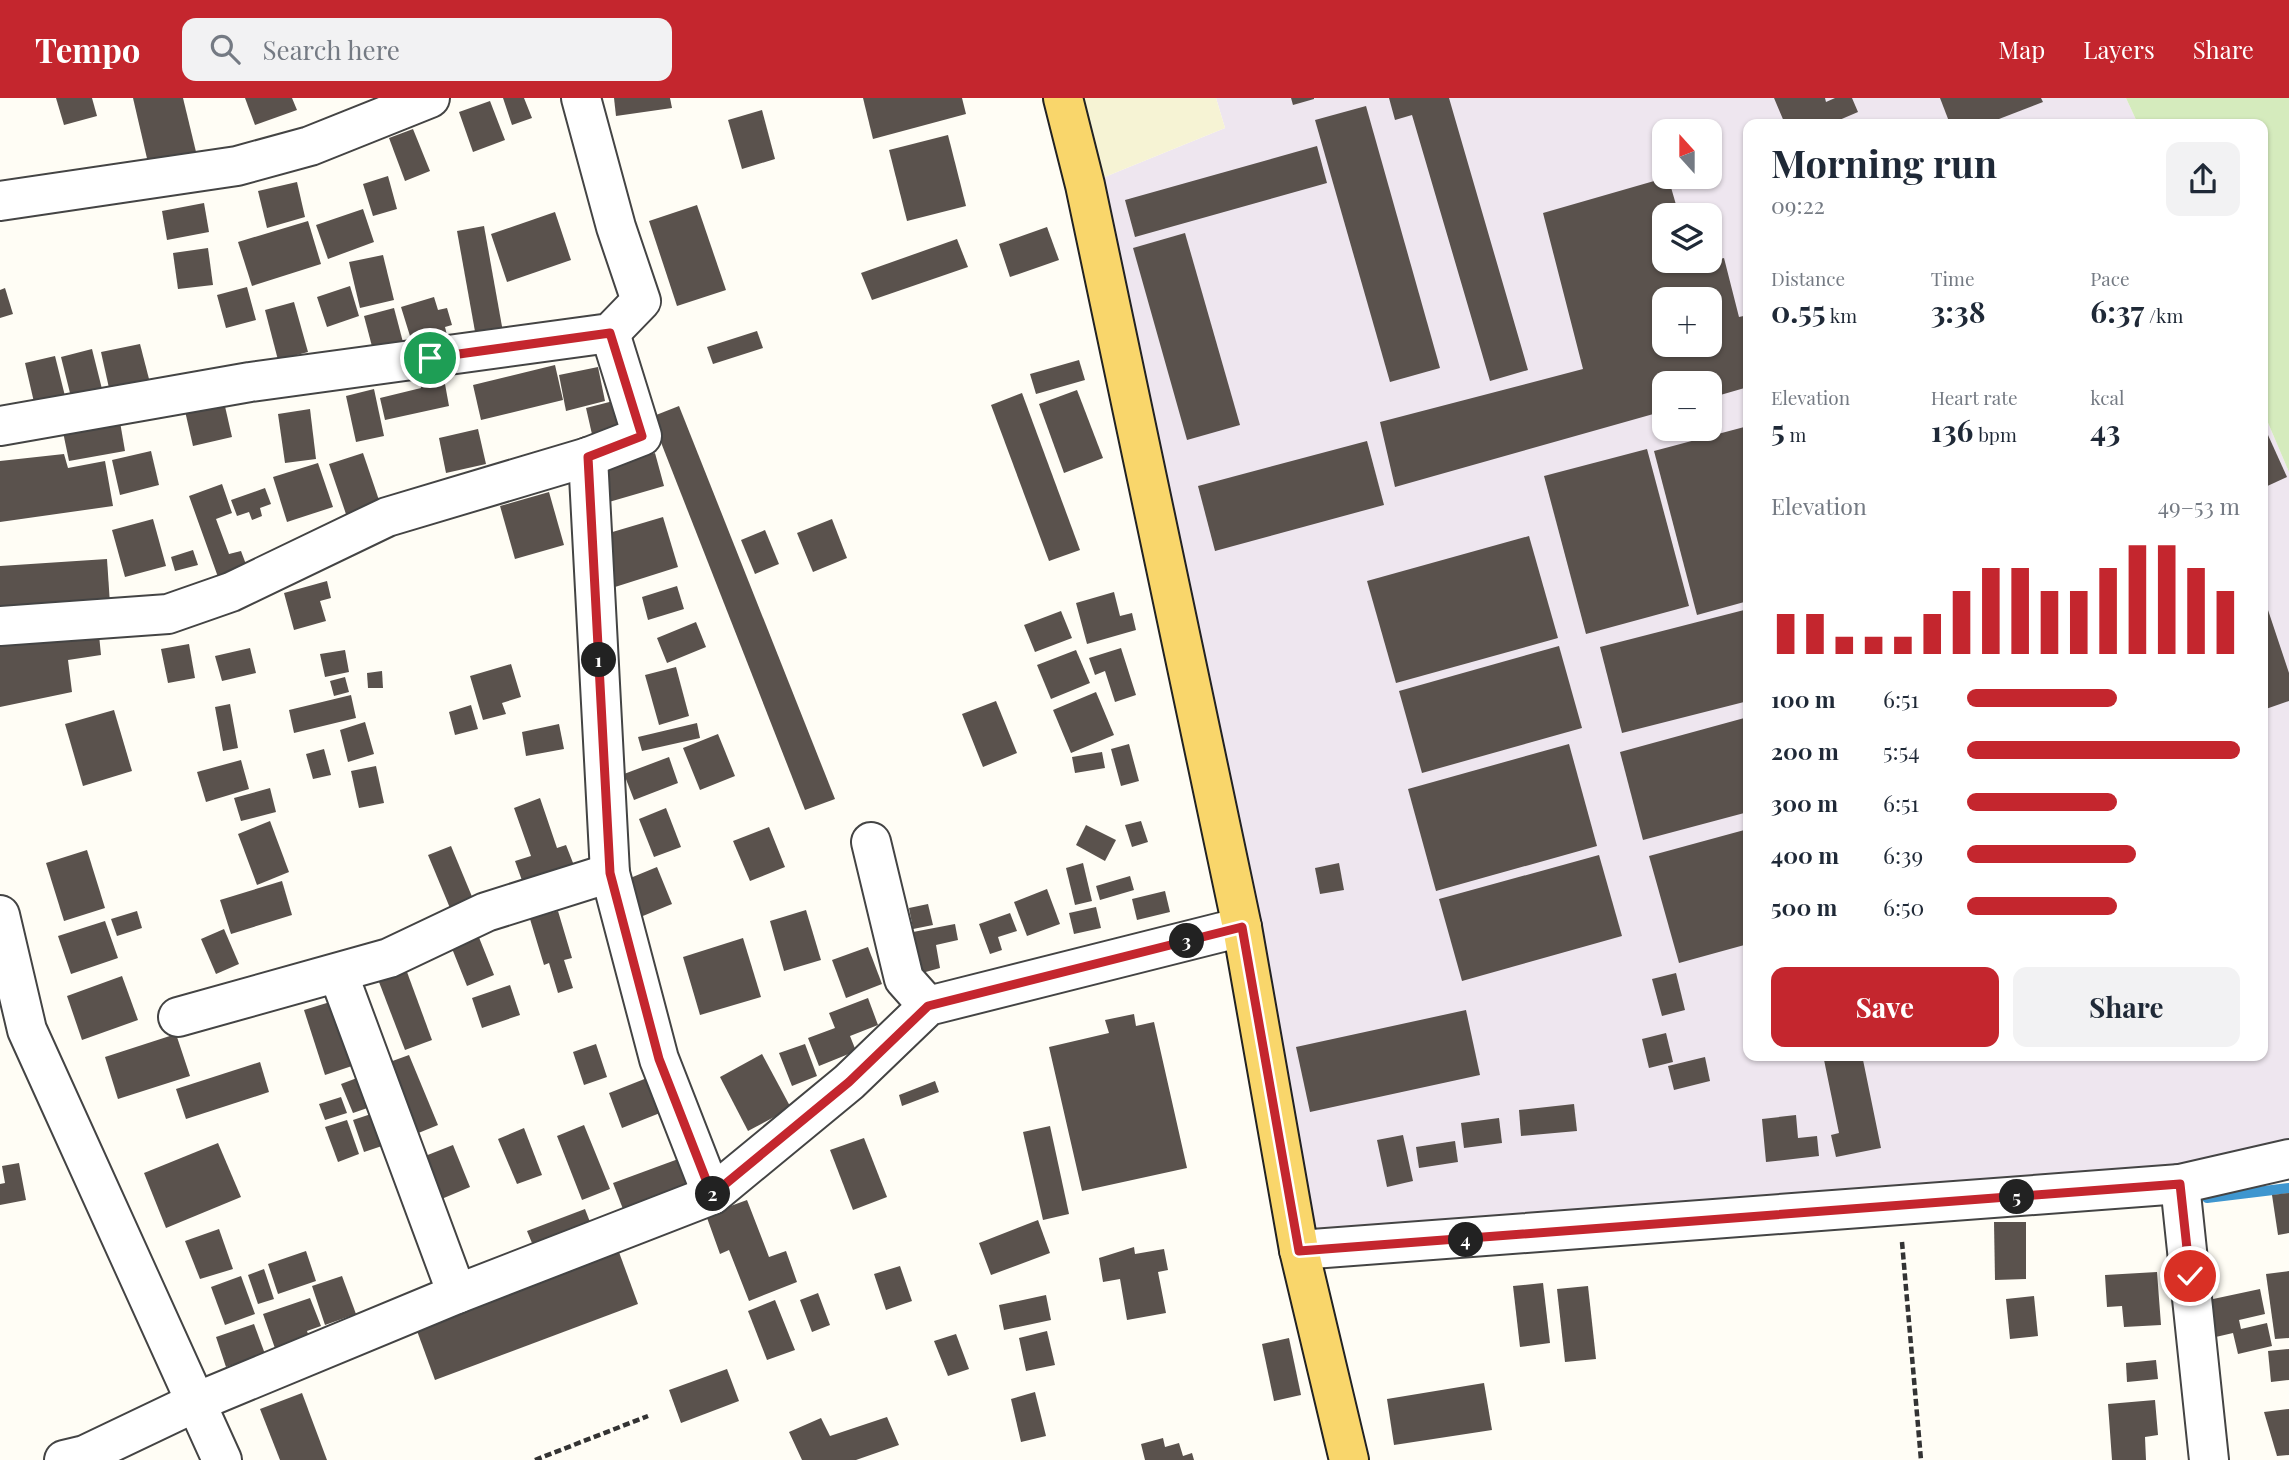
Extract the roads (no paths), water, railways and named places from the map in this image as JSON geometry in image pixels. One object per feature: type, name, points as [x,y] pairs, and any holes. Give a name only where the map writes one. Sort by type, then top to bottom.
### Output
[{"type":"main road","points":[[1063,98],[1086,185],[1242,927],[1299,1251],[1349,1460]]},
{"type":"street","points":[[0,201],[237,166],[310,146],[374,108],[430,98]]},
{"type":"street","points":[[0,426],[250,382],[610,333],[641,301],[616,227],[581,98]]},
{"type":"street","points":[[0,626],[168,614],[231,592],[387,517],[588,457],[642,436],[610,333]]},
{"type":"street","points":[[588,457],[610,873],[659,1059],[712,1195]]},
{"type":"street","points":[[871,842],[904,979],[928,1006]]},
{"type":"street","points":[[178,1017],[389,958],[486,912],[610,873]]},
{"type":"street","points":[[0,915],[27,1030],[222,1460]]},
{"type":"street","points":[[64,1460],[85,1455],[194,1403],[457,1294],[712,1195],[849,1082],[928,1006],[1242,927]]},
{"type":"street","points":[[338,973],[457,1294]]},
{"type":"street","points":[[1299,1251],[2180,1184],[2289,1159]]},
{"type":"street","points":[[2180,1184],[2209,1460]]},
{"type":"waterway","points":[[2207,1198],[2289,1188]]}]
